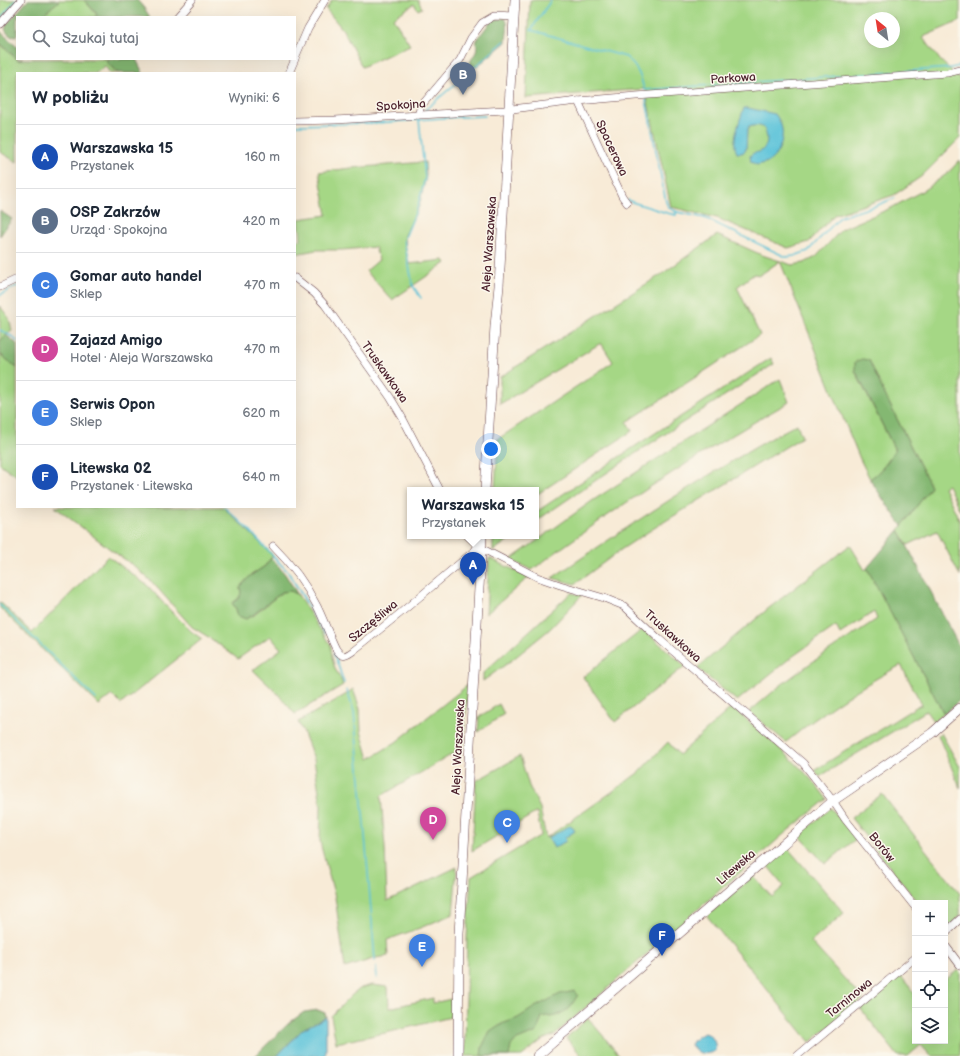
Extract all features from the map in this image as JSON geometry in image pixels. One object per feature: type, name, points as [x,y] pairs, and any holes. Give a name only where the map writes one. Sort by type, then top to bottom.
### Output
[{"type":"street","points":[[0,24],[21,0]]},
{"type":"street","points":[[296,56],[308,28],[326,0]]},
{"type":"street","name":"Aleja Warszawska","points":[[486,487],[515,0]]},
{"type":"street","points":[[178,16],[189,1]]},
{"type":"street","points":[[418,115],[421,106],[460,60],[471,38],[482,23],[494,16],[514,17]]},
{"type":"street","points":[[289,72],[294,60]]},
{"type":"street","name":"Parkowa","points":[[509,110],[578,101],[939,73],[960,70]]},
{"type":"street","name":"Spacerowa","points":[[578,101],[622,196],[627,203]]},
{"type":"street","name":"Spokojna","points":[[296,121],[509,110]]},
{"type":"street","points":[[0,287],[16,279]]},
{"type":"street","name":"Truskawkowa","points":[[296,279],[314,293],[324,305],[390,397],[438,487]]},
{"type":"street","name":"Truskawkowa","points":[[471,539],[479,546],[537,577],[604,598],[624,606],[659,639],[803,763],[833,801]]},
{"type":"street","name":"Aleja Warszawska","points":[[458,1056],[459,934],[479,546],[481,539]]},
{"type":"street","name":"Szczęśliwa","points":[[273,546],[282,555],[317,605],[336,649],[339,654],[343,656],[353,651],[398,615],[479,546]]},
{"type":"street","name":"Litewska","points":[[537,1056],[833,801],[932,733],[960,708]]},
{"type":"street","name":"Borów","points":[[833,801],[845,819],[912,903]]},
{"type":"street","points":[[948,930],[960,919]]},
{"type":"street","points":[[948,949],[960,965]]},
{"type":"street","name":"Tarninowa","points":[[797,1056],[912,960]]},
{"type":"green space","points":[[0,0],[19,0],[0,21]]},
{"type":"green space","points":[[28,0],[60,0],[41,16],[16,16],[16,35],[12,37],[7,33],[5,29],[7,24]]},
{"type":"green space","points":[[60,0],[84,0],[97,15],[96,16],[41,16]]},
{"type":"green space","points":[[84,0],[137,0],[149,16],[96,16],[97,14]]},
{"type":"green space","points":[[332,0],[418,0],[422,8],[418,10],[414,4],[393,18],[410,45],[362,67],[343,30],[326,9]]},
{"type":"green space","points":[[530,0],[960,0],[960,21],[923,37],[940,60],[958,77],[960,77],[960,138],[922,176],[894,195],[834,215],[809,242],[788,248],[717,218],[671,207],[645,89],[526,98]]},
{"type":"green space","points":[[505,18],[508,27],[506,42],[475,68],[470,64],[476,52],[477,45],[475,43],[478,38],[492,20]]},
{"type":"green space","points":[[0,31],[16,46],[16,58],[0,43]]},
{"type":"green space","points":[[0,44],[16,58],[16,60],[107,60],[106,62],[117,72],[109,72],[105,66],[97,72],[16,72],[16,161],[0,152]]},
{"type":"green space","points":[[107,60],[136,60],[142,72],[117,72],[106,62]]},
{"type":"green space","points":[[960,160],[960,511],[948,485],[944,487],[960,522],[960,576],[937,531],[908,545],[899,530],[931,487],[869,360],[855,371],[895,450],[884,466],[870,479],[843,418],[780,261],[792,265],[804,263],[816,257],[842,229],[891,208],[924,190],[948,173]]},
{"type":"green space","points":[[425,162],[426,176],[419,206],[405,235],[406,250],[409,264],[444,260],[446,263],[392,300],[366,271],[379,260],[375,247],[342,250],[316,250],[296,254],[296,241],[301,240],[299,219],[327,215],[319,172]]},
{"type":"green space","points":[[0,211],[12,219],[0,236]]},
{"type":"green space","points":[[717,235],[762,255],[780,261],[760,275],[754,274],[737,287],[760,335],[627,422],[632,431],[539,493],[539,487],[495,487],[498,439],[613,362],[601,343],[500,404],[500,377],[662,274]]},
{"type":"green space","points":[[0,306],[9,318],[12,330],[0,341]]},
{"type":"green space","points":[[6,335],[16,343],[16,367],[0,354],[0,341]]},
{"type":"green space","points":[[0,354],[16,367],[16,475],[0,464]]},
{"type":"green space","points":[[771,358],[774,364],[642,449],[539,519],[539,510]]},
{"type":"green space","points":[[862,359],[869,360],[931,487],[902,526],[870,479],[878,473],[895,450],[855,370],[855,362]]},
{"type":"green space","points":[[780,379],[789,402],[658,482],[594,525],[532,570],[510,560],[592,501]]},
{"type":"green space","points":[[797,424],[802,437],[651,530],[622,549],[575,584],[552,578],[703,479]]},
{"type":"green space","points":[[56,508],[224,508],[273,555],[265,566],[250,576],[240,587],[241,594],[238,599],[236,609],[238,616],[253,616],[282,592],[291,591],[298,595],[331,646],[335,669],[343,685],[295,714],[277,693],[253,670],[281,649],[270,636],[238,659],[210,638],[192,627],[152,582],[134,566]]},
{"type":"green space","points":[[899,530],[960,648],[960,700],[944,714],[867,568]]},
{"type":"green space","points":[[493,539],[510,539],[493,551]]},
{"type":"green space","points":[[850,545],[865,570],[867,568],[944,714],[933,721],[926,711],[819,777],[815,770],[916,707],[922,705],[901,665],[840,701],[786,742],[749,712],[808,665],[877,619],[874,612],[840,634],[836,626],[789,659],[737,701],[697,668],[769,608]]},
{"type":"green space","points":[[108,556],[148,586],[192,632],[202,639],[121,704],[112,695],[99,705],[0,608],[0,602],[32,633]]},
{"type":"green space","points":[[271,558],[285,574],[298,595],[291,591],[282,592],[246,619],[238,616],[232,603],[240,596],[240,587],[250,576],[265,566]]},
{"type":"green space","points":[[489,558],[529,577],[486,614]]},
{"type":"green space","points":[[571,593],[582,595],[550,629],[483,681],[483,673]]},
{"type":"green space","points":[[643,629],[685,666],[615,722],[583,677]]},
{"type":"green space","points":[[468,685],[463,748],[381,796],[387,901],[457,867],[453,914],[387,940],[388,956],[376,958],[345,968],[335,897],[320,841],[321,805],[314,759],[298,722],[353,689],[360,709],[361,731],[369,759],[396,742]]},
{"type":"green space","points":[[499,704],[504,714],[478,732],[479,717]]},
{"type":"green space","points":[[732,707],[770,739],[794,762],[827,799],[784,834],[554,1035],[542,1040],[522,1056],[465,1056],[467,937],[471,877],[541,835],[537,812],[472,851],[476,781],[520,756],[529,786],[540,808],[546,838],[638,773],[668,742],[679,755]]},
{"type":"green space","points":[[941,733],[960,767],[960,788],[938,735]]},
{"type":"green space","points":[[882,794],[960,894],[960,916],[948,926],[948,900],[916,900],[851,818]]},
{"type":"green space","points":[[831,808],[856,839],[825,864],[799,835]]},
{"type":"green space","points":[[786,846],[844,913],[811,942],[863,999],[810,1042],[707,916],[753,876],[772,897],[784,886],[766,864]]},
{"type":"green space","points":[[958,970],[960,973],[960,1056],[931,1056],[921,1045],[908,1056],[898,1056],[860,1008],[900,975],[912,990],[912,1044],[948,1044],[948,978]]},
{"type":"green space","points":[[372,985],[388,987],[389,1008],[433,998],[433,1003],[451,999],[451,1017],[336,1043],[331,1016],[361,988]]},
{"type":"green space","points":[[575,991],[578,995],[569,1009],[556,1016],[542,1017],[537,1032],[515,1041],[511,1046],[509,1056],[481,1056],[482,1047],[490,1031],[499,1025],[518,1018],[560,994]]},
{"type":"green space","points":[[318,1010],[325,1013],[326,1017],[303,1029],[277,1056],[255,1056],[289,1023],[304,1012]]},
{"type":"green space","points":[[588,1018],[620,1056],[582,1056],[566,1038]]},
{"type":"water","points":[[744,108],[775,114],[780,122],[782,129],[781,144],[777,153],[768,162],[757,165],[751,162],[750,156],[762,150],[767,142],[764,128],[760,126],[749,127],[747,131],[746,150],[742,153],[737,153],[735,138]]},
{"type":"water","points":[[571,825],[575,831],[565,838],[566,841],[554,848],[548,838]]},
{"type":"water","points":[[326,1017],[325,1056],[277,1056],[303,1029]]},
{"type":"water","points":[[704,1033],[712,1037],[715,1045],[715,1051],[704,1054],[696,1050],[691,1045],[695,1039]]},
{"type":"waterway","points":[[0,19],[16,0]]},
{"type":"waterway","points":[[551,0],[531,30],[626,57],[638,72],[642,80],[644,90],[951,68],[960,66]]},
{"type":"waterway","points":[[425,110],[505,41]]},
{"type":"waterway","points":[[628,200],[676,215],[676,211],[672,210],[666,202],[646,100]]},
{"type":"waterway","points":[[296,125],[376,123],[485,116]]},
{"type":"waterway","points":[[419,119],[425,178],[418,206],[404,240],[413,286],[421,298]]},
{"type":"waterway","points":[[677,212],[705,218],[786,257],[808,251],[840,217],[895,198]]},
{"type":"waterway","points":[[0,295],[16,287]]},
{"type":"waterway","points":[[0,330],[16,340]]},
{"type":"waterway","points":[[225,508],[247,528],[288,572],[325,633]]},
{"type":"waterway","points":[[0,605],[96,699]]},
{"type":"waterway","points":[[334,653],[344,683]]},
{"type":"waterway","points":[[347,690],[354,712],[375,961]]},
{"type":"waterway","points":[[376,966],[377,978]]},
{"type":"place","name":"OSP Zakrzów","points":[[463,95]]},
{"type":"place","name":"Warszawska 15","points":[[473,585]]},
{"type":"place","name":"Zajazd Amigo","points":[[433,840]]},
{"type":"place","name":"Gomar auto handel","points":[[507,843]]},
{"type":"place","name":"Litewska 02","points":[[662,956]]},
{"type":"place","name":"Serwis Opon","points":[[422,967]]}]
